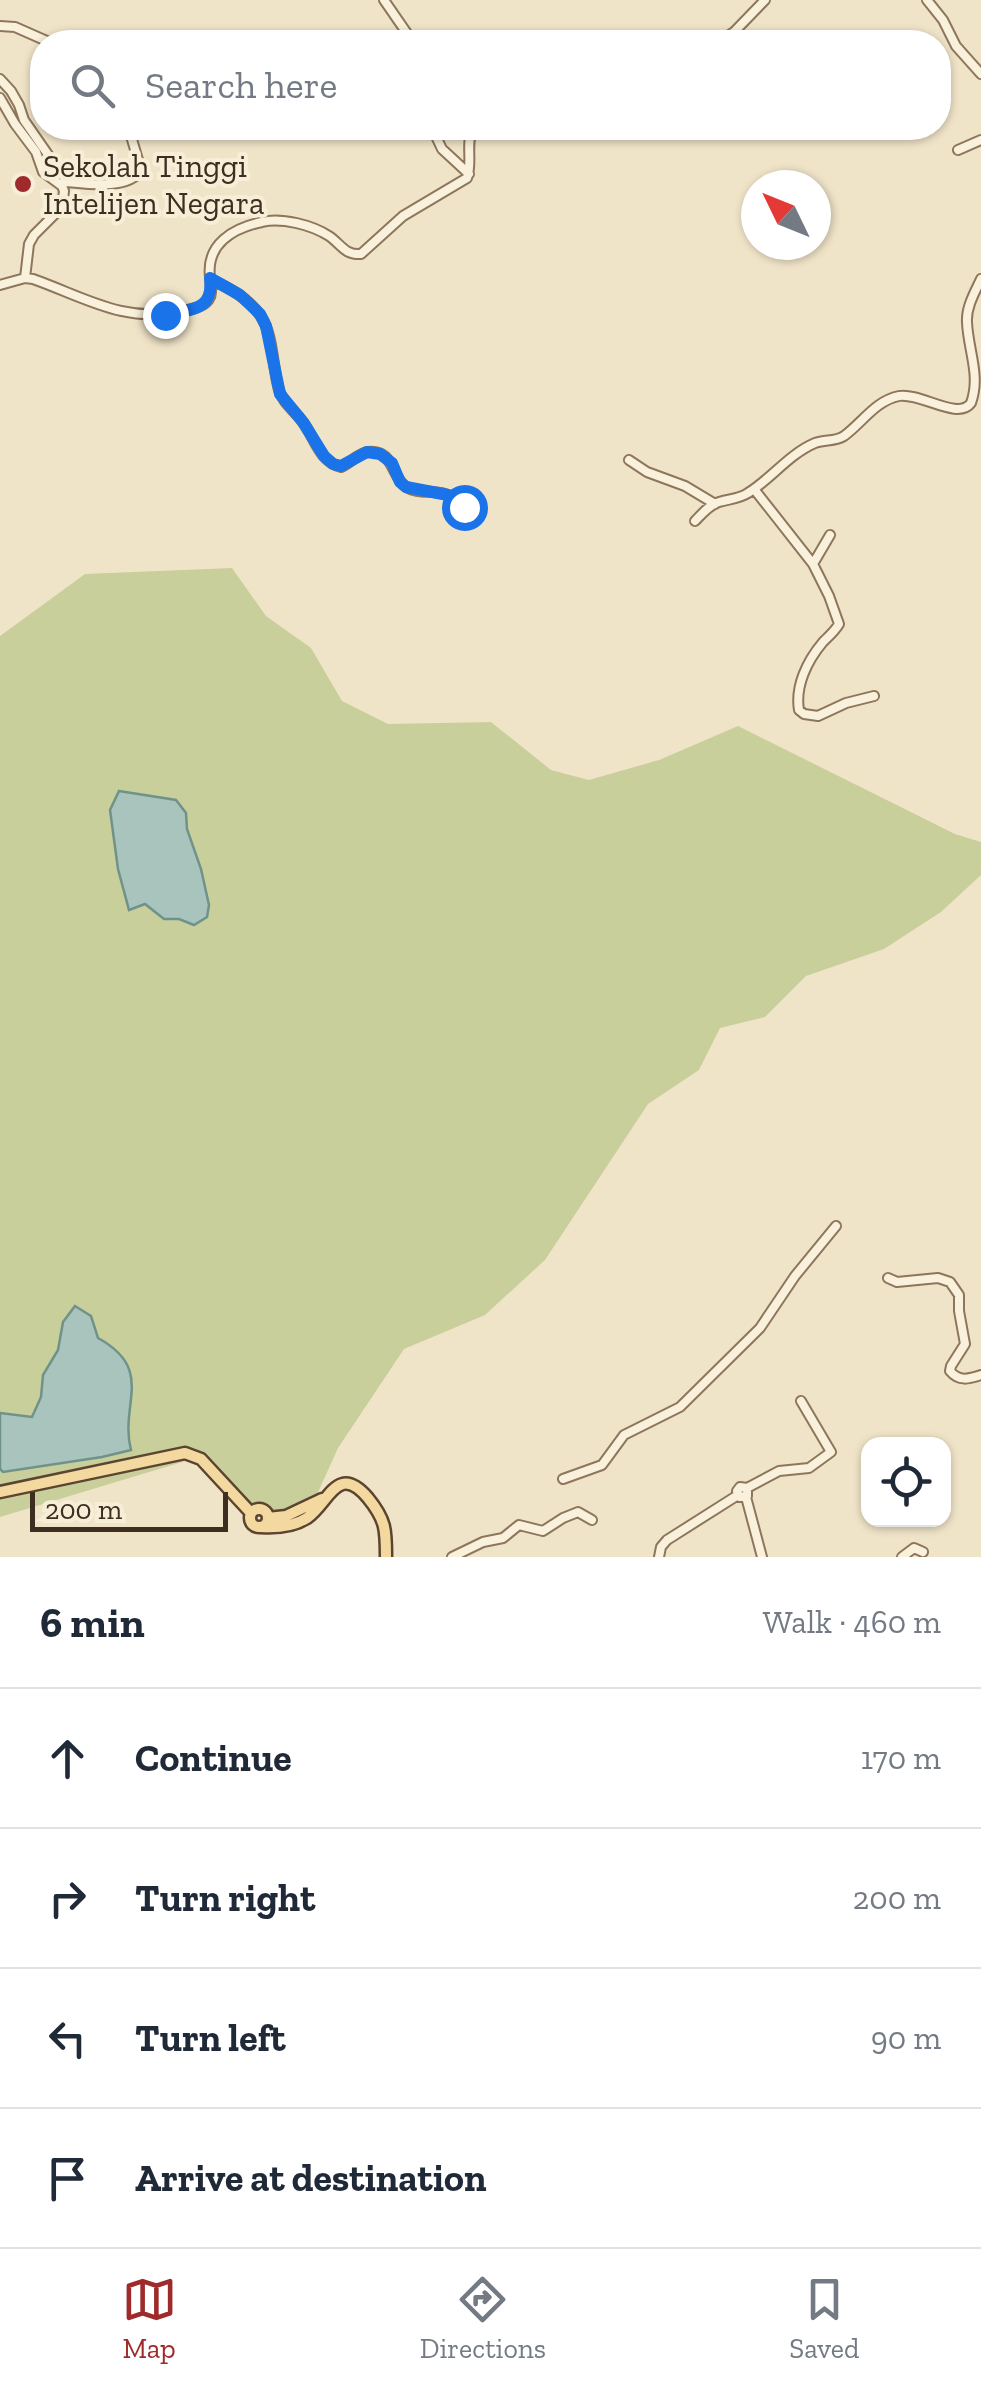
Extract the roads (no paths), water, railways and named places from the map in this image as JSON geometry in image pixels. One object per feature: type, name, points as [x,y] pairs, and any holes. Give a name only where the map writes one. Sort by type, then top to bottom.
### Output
[{"type":"main road","points":[[0,1492],[185,1453],[201,1459],[251,1513],[251,1523],[286,1516],[346,1484],[356,1486],[384,1524],[386,1557]]},
{"type":"street","points":[[384,0],[405,30]]},
{"type":"street","points":[[734,30],[764,0]]},
{"type":"street","points":[[928,0],[948,30]]},
{"type":"street","points":[[0,26],[30,33]]},
{"type":"street","points":[[951,36],[981,74]]},
{"type":"street","points":[[0,79],[20,105],[30,128]]},
{"type":"street","points":[[0,98],[36,152],[43,172],[65,184],[129,182],[137,178],[141,170],[132,140]]},
{"type":"street","points":[[25,278],[29,244],[60,207],[65,184],[39,140]]},
{"type":"street","points":[[438,140],[469,174]]},
{"type":"street","points":[[0,285],[25,278],[119,312],[147,316],[187,310],[204,304],[210,296],[209,263],[214,248],[236,231],[261,222],[288,222],[323,232],[347,253],[363,253],[403,216],[461,183],[469,174],[468,140]]},
{"type":"street","points":[[958,150],[981,140]]},
{"type":"street","points":[[210,278],[240,295],[260,314],[280,394],[324,456],[341,466],[367,452],[380,454],[392,463],[406,487],[448,495],[464,507]]},
{"type":"street","points":[[695,520],[715,504],[744,496],[816,442],[844,436],[871,410],[896,396],[916,396],[960,410],[970,404],[979,376],[966,324],[981,279]]},
{"type":"street","points":[[630,460],[715,504]]},
{"type":"street","points":[[754,489],[812,564],[839,624],[818,649],[800,681],[799,710],[818,716],[846,702],[874,696]]},
{"type":"street","points":[[812,564],[830,536]]},
{"type":"street","points":[[563,1479],[602,1465],[624,1435],[680,1407],[760,1328],[795,1276],[836,1226]]},
{"type":"street","points":[[888,1278],[898,1282],[938,1278],[950,1282],[959,1295],[965,1344],[950,1372],[964,1379],[981,1375]]},
{"type":"street","points":[[658,1557],[667,1540],[780,1471],[808,1468],[831,1452],[802,1402]]},
{"type":"street","points":[[743,1494],[762,1557]]},
{"type":"street","points":[[452,1557],[483,1542],[503,1538],[519,1524],[543,1531],[578,1512],[592,1520]]},
{"type":"street","points":[[902,1557],[914,1548],[923,1552]]},
{"type":"water","points":[[119,791],[176,800],[186,813],[209,905],[207,917],[194,925],[164,919],[145,904],[129,910],[118,869],[110,810]]},
{"type":"water","points":[[75,1306],[91,1316],[98,1338],[116,1350],[131,1375],[131,1450],[3,1472],[0,1413],[32,1417],[41,1397],[43,1375],[58,1350],[63,1322]]},
{"type":"place","name":"Sekolah Tinggi Intelijen Negara","points":[[23,184]]}]
